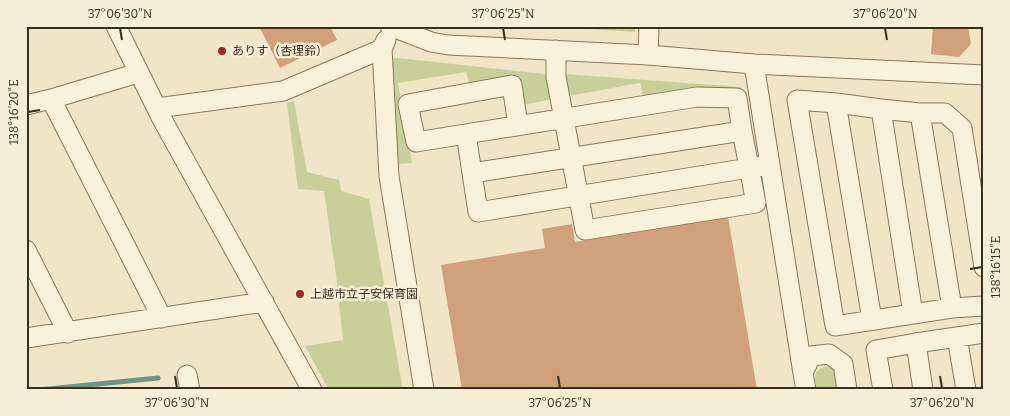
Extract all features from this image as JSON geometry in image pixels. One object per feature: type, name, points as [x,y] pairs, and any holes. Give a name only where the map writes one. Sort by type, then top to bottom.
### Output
[{"type":"street","points":[[116,26],[138,73],[312,390]]},
{"type":"street","points":[[424,390],[389,176],[382,49],[387,37],[388,26],[423,39],[448,45],[648,55],[754,64],[984,75]]},
{"type":"street","points":[[648,55],[649,26]]},
{"type":"street","points":[[157,108],[283,91],[382,49]]},
{"type":"street","points":[[518,125],[512,85],[408,104],[416,142],[518,125],[564,118],[697,97],[737,98],[756,203],[585,230],[578,196],[564,118],[556,77],[556,50]]},
{"type":"street","points":[[754,64],[805,382]]},
{"type":"street","points":[[26,105],[138,73]]},
{"type":"street","points":[[51,99],[162,318]]},
{"type":"street","points":[[984,267],[962,128],[945,113],[920,113],[797,100],[835,326],[952,308],[984,306]]},
{"type":"street","points":[[836,103],[872,320]]},
{"type":"street","points":[[881,109],[913,314]]},
{"type":"street","points":[[920,113],[952,308]]},
{"type":"street","points":[[472,173],[571,156],[742,131]]},
{"type":"street","points":[[466,134],[478,212],[770,165]]},
{"type":"street","points":[[26,250],[68,333]]},
{"type":"street","points":[[26,338],[264,302]]},
{"type":"street","points":[[883,390],[876,350],[984,333]]},
{"type":"street","points":[[957,338],[966,390]]},
{"type":"street","points":[[916,343],[923,390]]},
{"type":"street","points":[[805,382],[811,356],[829,354],[843,364],[847,390]]},
{"type":"green space","points":[[545,26],[635,26],[635,32]]},
{"type":"green space","points":[[388,57],[545,74],[552,99],[523,105],[518,76],[470,86],[466,72],[398,83],[412,163],[398,164]]},
{"type":"green space","points":[[565,74],[741,87],[742,92],[643,97],[640,83],[568,96]]},
{"type":"green space","points":[[294,101],[307,172],[339,180],[341,191],[369,199],[403,390],[329,390],[305,346],[343,340],[324,191],[298,189],[287,103]]},
{"type":"green space","points":[[823,367],[835,370],[841,390],[817,390],[816,372]]},
{"type":"building","points":[[259,26],[330,26],[337,40],[280,68]]},
{"type":"building","points":[[933,26],[968,27],[971,44],[959,57],[931,54]]},
{"type":"building","points":[[728,217],[757,390],[462,390],[441,265],[545,248],[542,229],[572,224],[575,242]]},
{"type":"waterway","points":[[38,390],[158,378]]},
{"type":"place","name":"ありす（杏理鈴）","points":[[222,51]]},
{"type":"place","name":"上越市立子安保育園","points":[[300,294]]}]
